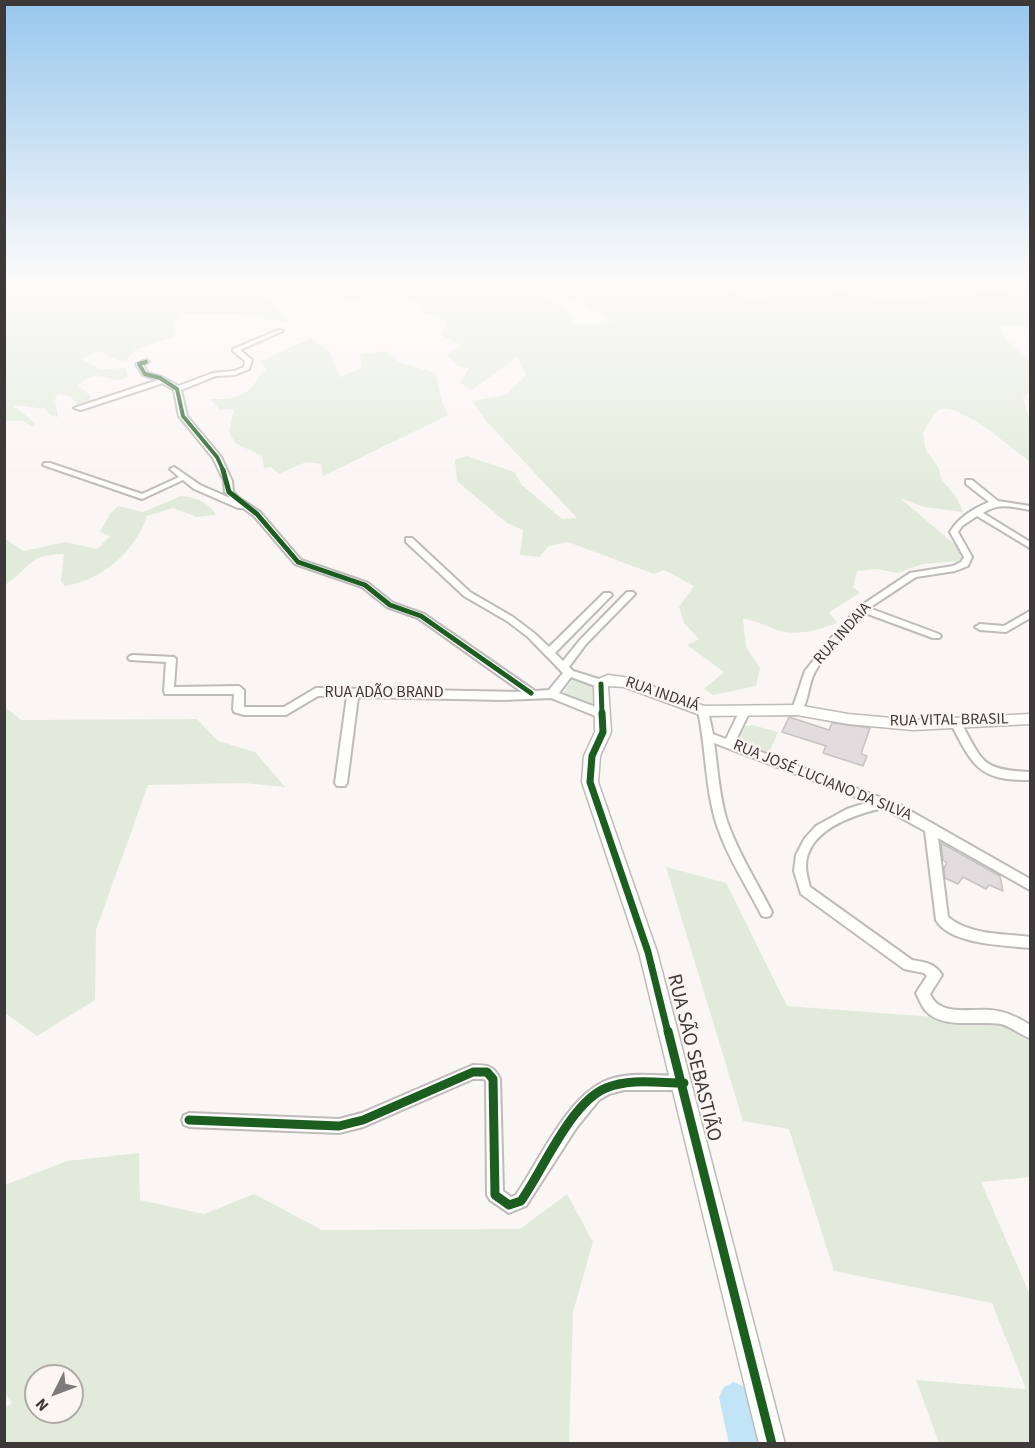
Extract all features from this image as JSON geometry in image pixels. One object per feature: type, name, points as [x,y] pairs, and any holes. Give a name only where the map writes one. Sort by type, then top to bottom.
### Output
[{"type":"street","points":[[177,389],[215,374],[235,373],[247,368],[249,360],[239,353]]},
{"type":"street","points":[[146,362],[139,364],[145,374],[164,380],[177,389],[183,416],[217,457],[228,481],[229,492],[236,500],[257,514],[298,562],[365,585],[390,605],[421,616],[531,693]]},
{"type":"street","points":[[78,408],[164,380]]},
{"type":"street","points":[[47,465],[142,497],[183,478]]},
{"type":"street","points":[[174,469],[183,478],[213,496],[249,508]]},
{"type":"street","points":[[969,482],[995,503],[1030,508]]},
{"type":"street","name":"RUA INDAIA","points":[[797,710],[809,673],[862,609],[913,575],[955,568],[965,564],[968,556],[954,532],[957,526],[976,512],[995,503]]},
{"type":"street","points":[[976,512],[1030,545]]},
{"type":"street","points":[[409,540],[467,594],[510,618],[550,652],[566,670],[601,684]]},
{"type":"street","points":[[552,694],[583,642],[630,594]]},
{"type":"street","points":[[550,652],[607,595]]},
{"type":"street","points":[[862,609],[936,636]]},
{"type":"street","points":[[980,627],[1006,629],[1030,614]]},
{"type":"street","name":"RUA ADÃO BRAND","points":[[133,658],[171,659],[169,691],[239,690],[237,705],[238,709],[244,711],[286,711],[311,693],[503,696],[531,693],[552,694],[602,714]]},
{"type":"street","name":"RUA INDAIÁ","points":[[601,684],[608,680],[626,682],[704,711],[797,710]]},
{"type":"street","name":"RUA SÃO SEBASTIÃO","points":[[601,684],[603,732],[592,756],[590,782],[648,952],[684,1083],[772,1443]]},
{"type":"street","points":[[341,783],[353,692]]},
{"type":"street","name":"RUA VITAL BRASIL","points":[[797,710],[891,723],[956,724],[1030,719]]},
{"type":"street","points":[[704,711],[710,737],[716,796],[722,820],[766,912]]},
{"type":"street","points":[[729,744],[746,711]]},
{"type":"street","points":[[956,724],[981,767],[1007,775],[1030,776]]},
{"type":"street","name":"RUA JOSÉ LUCIANO DA SILVA","points":[[710,737],[884,803],[1030,885]]},
{"type":"street","points":[[884,803],[845,813],[830,821],[810,841],[802,854],[799,870],[805,891],[909,965],[927,968],[934,975],[923,993],[932,1009],[944,1016],[1000,1017],[1030,1032]]},
{"type":"street","points":[[932,829],[942,920],[949,927],[967,934],[1030,942]]},
{"type":"street","points":[[189,1120],[330,1127],[351,1124],[473,1072],[487,1072],[493,1079],[495,1195],[509,1205],[521,1201],[578,1111],[604,1088],[627,1083],[684,1083]]},
{"type":"green space","points":[[5,353],[97,353],[83,360],[100,369],[126,368],[128,377],[115,380],[97,376],[85,380],[78,386],[91,396],[88,402],[78,406],[70,396],[58,394],[55,399],[58,417],[50,415],[44,408],[13,406],[36,423],[33,427],[23,421],[5,421]]},
{"type":"green space","points":[[104,353],[133,353],[126,361],[117,360]]},
{"type":"green space","points":[[279,353],[330,353],[340,377],[362,368],[360,354],[388,353],[399,362],[436,373],[441,398],[448,415],[323,476],[321,464],[306,462],[279,474],[271,467],[264,468],[262,456],[235,443],[229,432],[234,409],[220,410],[210,399],[227,399],[242,395],[251,388],[266,369],[261,361]]},
{"type":"green space","points":[[450,353],[1020,353],[1030,361],[1030,393],[1023,397],[1030,422],[1030,462],[971,419],[958,412],[947,409],[939,410],[923,433],[926,450],[938,467],[942,480],[957,498],[963,512],[924,507],[900,498],[960,549],[961,561],[923,564],[898,573],[877,569],[857,571],[853,587],[860,593],[829,612],[837,623],[818,629],[797,633],[784,632],[743,619],[746,647],[760,668],[756,686],[713,695],[704,689],[724,672],[687,645],[699,639],[684,623],[679,607],[694,586],[664,570],[654,574],[568,542],[549,546],[539,557],[520,555],[523,530],[507,523],[457,481],[455,460],[467,456],[514,472],[522,485],[562,519],[577,518],[487,422],[472,401],[506,395],[526,375],[517,357],[472,390],[460,383],[469,368],[458,366],[447,355]]},
{"type":"green space","points":[[181,496],[201,501],[216,515],[197,517],[173,508],[147,516],[142,529],[126,552],[104,571],[79,583],[65,586],[61,581],[64,554],[36,559],[5,585],[5,539],[24,551],[65,542],[97,549],[110,536],[100,532],[110,514],[118,506],[143,512]]},
{"type":"green space","points":[[573,678],[594,687],[593,706],[566,695],[564,692]]},
{"type":"green space","points":[[5,707],[21,720],[197,719],[218,741],[255,752],[285,787],[243,783],[148,785],[96,930],[95,1000],[37,1036],[5,1013]]},
{"type":"green space","points":[[752,725],[778,732],[768,755],[747,745],[739,735],[745,726]]},
{"type":"green space","points":[[666,867],[726,883],[787,1006],[1015,1023],[1030,1032],[1030,1177],[981,1182],[1030,1295],[1030,1443],[939,1443],[916,1380],[1026,1389],[992,1303],[834,1271],[789,1129],[743,1121]]},
{"type":"green space","points":[[139,1153],[140,1200],[204,1214],[254,1194],[322,1230],[520,1229],[567,1194],[593,1242],[573,1312],[569,1443],[5,1443],[5,1409],[12,1402],[4,1393],[5,1185],[67,1161]]},
{"type":"building","points":[[789,717],[829,730],[832,723],[870,728],[861,754],[867,756],[863,766],[823,753],[826,746],[782,732]]},
{"type":"building","points":[[941,843],[1000,876],[1003,891],[989,885],[986,889],[963,877],[958,884],[945,878],[944,868],[947,863],[943,860]]},
{"type":"waterway","points":[[734,1397],[744,1444]]},
{"type":"cycle path","points":[[146,362],[139,364],[145,374],[160,378],[177,389],[183,416],[217,457],[228,481],[229,492],[236,500],[257,514],[298,562],[365,585],[390,605],[421,616],[531,693]]},
{"type":"cycle path","points":[[601,684],[603,732],[592,756],[590,782],[648,952],[772,1444]]},
{"type":"cycle path","points":[[189,1120],[339,1126],[363,1120],[473,1072],[487,1072],[493,1079],[495,1195],[509,1205],[521,1201],[571,1121],[594,1095],[605,1088],[624,1083],[684,1083]]}]
